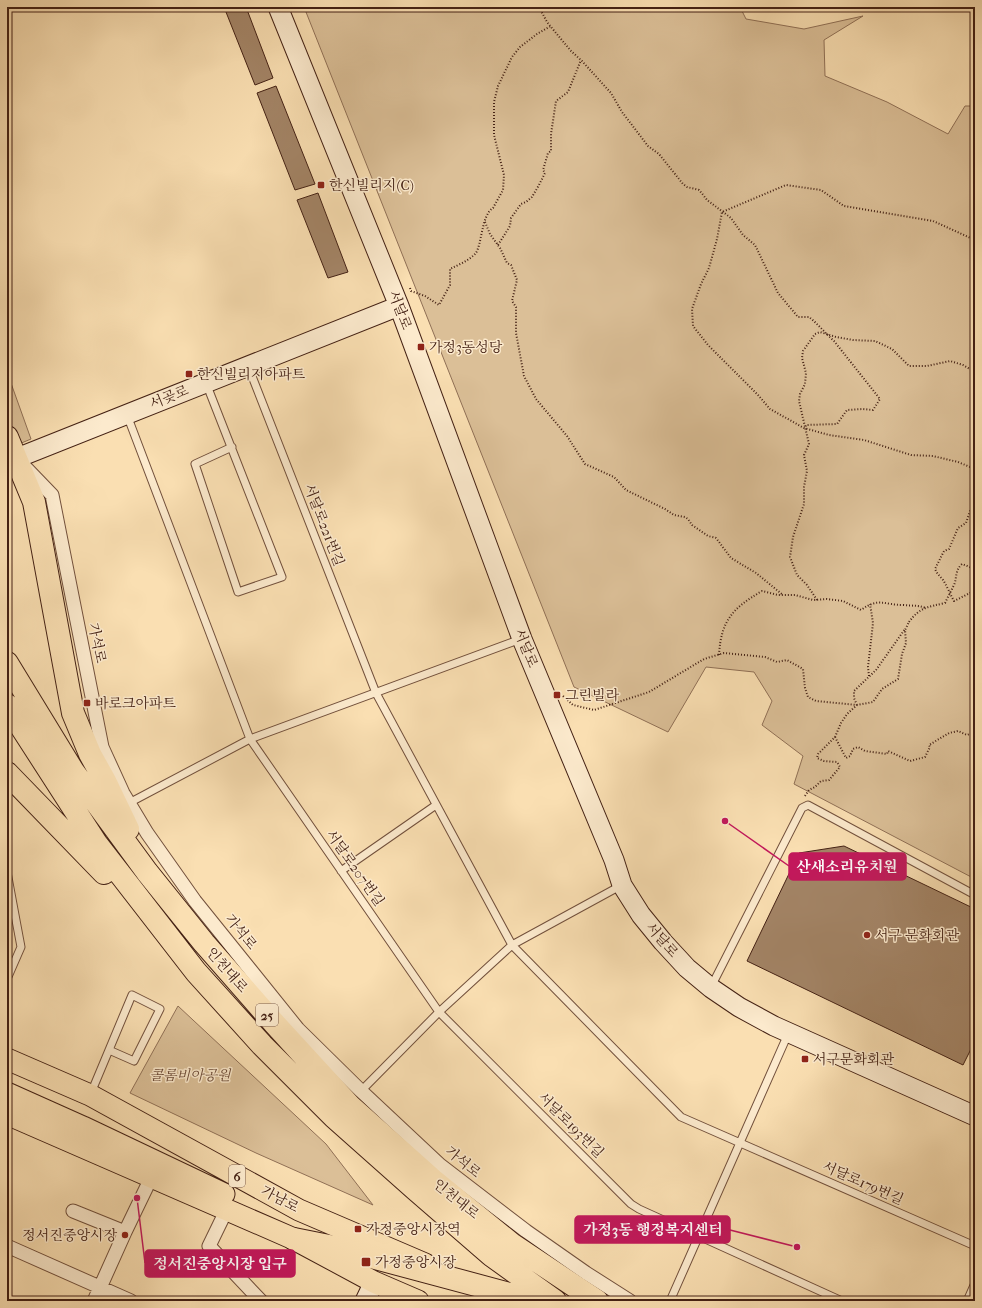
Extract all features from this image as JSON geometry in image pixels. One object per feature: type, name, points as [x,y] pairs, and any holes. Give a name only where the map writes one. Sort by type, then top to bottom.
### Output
[{"type":"highway","points":[[7,437],[11,460],[34,502],[73,713],[90,754],[105,781],[147,872]]},
{"type":"highway","name":"인천대로","points":[[7,663],[73,771],[147,872],[204,943],[274,1023],[350,1106],[433,1180],[507,1240],[597,1301]]},
{"type":"highway","name":"인천대로","points":[[7,705],[96,843],[196,972],[262,1045],[334,1117],[491,1255],[555,1301]]},
{"type":"highway","points":[[7,773],[82,850],[196,972]]},
{"type":"highway","points":[[294,1239],[334,1247],[536,1301]]},
{"type":"main road","name":"가남로","points":[[7,1059],[92,1096],[299,1210],[472,1284],[492,1301]]},
{"type":"main road","points":[[7,1093],[84,1127],[334,1247]]},
{"type":"main road","points":[[84,1127],[92,1124],[99,1117],[99,1109],[92,1096]]},
{"type":"main road","points":[[7,1114],[294,1239],[374,1282],[418,1301]]},
{"type":"street","name":"서달로","points":[[278,7],[396,299],[522,639],[611,853],[622,885],[641,915],[687,968],[711,988],[739,1007],[789,1033],[975,1116]]},
{"type":"street","name":"서곶로","points":[[11,460],[248,366],[396,299]]},
{"type":"street","name":"가석로","points":[[11,460],[52,495],[102,747],[129,803],[147,833],[196,901],[298,1028],[361,1092],[446,1170],[526,1231],[586,1273],[630,1301]]},
{"type":"street","points":[[94,1301],[151,1178]]},
{"type":"street","points":[[226,1209],[209,1246],[261,1301]]},
{"type":"street","points":[[73,1211],[125,1232]]},
{"type":"street","points":[[7,1246],[131,1301]]},
{"type":"street","points":[[365,1301],[374,1282]]},
{"type":"lane","name":"서달로221번길","points":[[248,366],[376,694]]},
{"type":"lane","points":[[206,382],[232,447],[282,577],[238,592],[195,464],[232,447]]},
{"type":"lane","points":[[126,414],[250,739]]},
{"type":"lane","points":[[129,803],[250,739],[376,694],[522,639]]},
{"type":"lane","points":[[376,694],[512,945],[681,1117],[740,1143]]},
{"type":"lane","name":"서달로207번길","points":[[250,739],[439,1012]]},
{"type":"lane","points":[[341,870],[436,805]]},
{"type":"lane","points":[[711,988],[802,808],[808,805],[975,895]]},
{"type":"lane","points":[[7,872],[21,947],[7,979]]},
{"type":"lane","points":[[361,1092],[439,1012],[512,945],[622,885]]},
{"type":"lane","points":[[92,1096],[109,1050],[132,995],[160,1009],[134,1061],[109,1050]]},
{"type":"lane","name":"서달로193번길","points":[[439,1012],[631,1204],[699,1236]]},
{"type":"lane","points":[[670,1301],[789,1033]]},
{"type":"lane","name":"서달로179번길","points":[[740,1143],[975,1246]]},
{"type":"lane","points":[[699,1236],[842,1301]]},
{"type":"lane","points":[[967,1301],[975,1283]]},
{"type":"path","points":[[539,7],[551,26],[571,51],[611,93],[622,112],[648,146],[659,154],[683,184],[699,190],[706,200],[731,218],[743,235],[755,245],[778,293],[798,317],[809,317],[824,329],[826,334],[834,341],[880,399],[873,410],[847,410],[837,424],[806,425],[804,428]]},
{"type":"path","points":[[396,299],[407,284],[411,291],[425,296],[439,305],[450,285],[450,269],[466,261],[476,253],[484,222],[503,190],[504,175],[494,135],[494,102],[498,86],[512,57],[520,47],[536,34],[551,26]]},
{"type":"path","points":[[498,245],[510,226],[511,218],[521,204],[532,197],[539,185],[544,173],[543,170],[548,153],[550,151],[550,134],[556,101],[568,92],[581,60]]},
{"type":"path","points":[[722,212],[786,185],[821,190],[844,206],[933,221],[975,240]]},
{"type":"path","points":[[722,212],[709,268],[701,284],[692,309],[693,326],[708,345],[770,409],[804,428],[828,435],[864,440],[911,455],[933,456],[958,462],[975,469]]},
{"type":"path","points":[[484,222],[507,263],[511,266],[517,280],[512,301],[516,307],[516,332],[524,376],[536,399],[563,431],[585,464],[614,477],[626,490],[674,515],[685,517],[692,525],[708,536],[716,538],[731,558],[756,573],[783,595]]},
{"type":"path","points":[[817,600],[797,575],[790,557],[793,537],[804,504],[804,487],[807,471],[804,455],[809,444],[804,428],[799,401],[800,394],[805,384],[806,373],[802,358],[803,351],[816,334],[820,332],[852,340],[875,341],[892,349],[909,366],[927,366],[950,361],[963,364],[975,372]]},
{"type":"path","points":[[975,503],[971,508],[966,522],[958,528],[949,549],[944,551],[935,569],[943,580],[954,601],[970,593],[975,594]]},
{"type":"path","points":[[857,705],[854,698],[854,691],[870,676],[886,656],[909,622],[916,614],[926,608],[945,603],[955,583],[959,566],[962,564],[975,569]]},
{"type":"path","points":[[720,655],[720,641],[725,625],[739,606],[762,590],[778,595],[794,595],[813,600],[827,599],[843,601],[861,610],[870,604],[880,602],[903,605],[916,604],[926,608]]},
{"type":"path","points":[[870,604],[873,623],[868,667],[870,676]]},
{"type":"path","points":[[560,690],[564,697],[573,705],[594,710],[649,692],[704,658],[724,653],[765,657],[777,662],[787,660],[803,669],[805,688],[808,697],[816,701],[857,705],[873,702],[882,689],[898,679],[902,654],[906,643],[905,630],[909,622]]},
{"type":"path","points":[[808,805],[805,796],[809,790],[821,781],[829,780],[840,767],[837,762],[824,761],[817,758],[818,754],[835,737],[847,714],[857,705]]},
{"type":"path","points":[[835,737],[846,758],[850,756],[853,749],[858,747],[865,752],[887,754],[888,751],[910,761],[925,757],[930,748],[929,746],[948,733],[958,731],[967,735],[975,732]]},
{"type":"green space","points":[[304,7],[740,7],[746,19],[804,29],[863,16],[824,40],[825,76],[887,102],[948,134],[965,106],[975,106],[975,879],[794,784],[803,756],[762,725],[772,701],[754,672],[706,667],[668,732],[574,687]]},
{"type":"green space","points":[[7,372],[31,439],[7,449]]},
{"type":"green space","name":"콜롬비아공원","points":[[178,1006],[326,1144],[373,1205],[256,1153],[130,1093]]},
{"type":"building","points":[[224,7],[246,7],[273,78],[255,85]]},
{"type":"building","points":[[276,86],[315,184],[295,190],[257,93]]},
{"type":"building","points":[[318,193],[348,272],[328,278],[297,200]]},
{"type":"building","name":"서구 문화회관","points":[[844,846],[975,909],[975,1041],[963,1065],[747,961],[799,853]]},
{"type":"place","name":"한신빌리지(C)","points":[[321,185]]},
{"type":"place","name":"가정3동성당","points":[[421,347]]},
{"type":"place","name":"한신빌리지아파트","points":[[189,374]]},
{"type":"place","name":"그린빌라","points":[[557,695]]},
{"type":"place","name":"바로크아파트","points":[[87,703]]},
{"type":"place","name":"산새소리유치원","points":[[725,821]]},
{"type":"place","name":"서구 문화회관","points":[[867,935]]},
{"type":"place","name":"서구문화회관","points":[[805,1059]]},
{"type":"place","name":"정서진중앙시장 입구","points":[[137,1198]]},
{"type":"place","name":"가정중앙시장역","points":[[358,1229]]},
{"type":"place","name":"정서진중앙시장","points":[[125,1235]]},
{"type":"place","name":"가정3동 행정복지센터","points":[[797,1247]]},
{"type":"place","name":"가정중앙시장","points":[[366,1262]]}]
